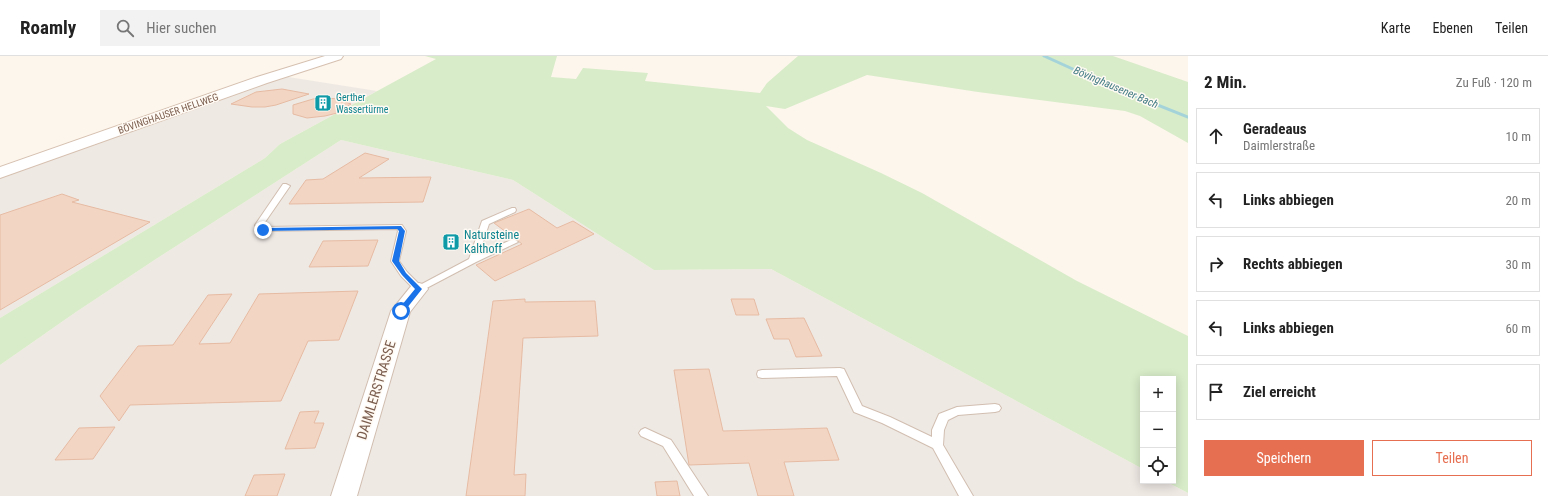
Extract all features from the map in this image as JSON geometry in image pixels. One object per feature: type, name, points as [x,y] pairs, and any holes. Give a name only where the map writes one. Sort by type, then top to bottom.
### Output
[{"type":"street","name":"BÖVINGHAUSER HELLWEG","points":[[0,172],[262,80],[337,56]]},
{"type":"street","name":"DAIMLERSTRASSE","points":[[344,496],[401,311],[418,289]]},
{"type":"lane","points":[[286,186],[259,225],[260,229],[399,227],[402,231],[396,261],[404,274],[418,289],[473,260],[514,242]]},
{"type":"lane","points":[[473,260],[485,223],[512,210]]},
{"type":"lane","points":[[762,374],[840,372],[858,409],[886,420],[937,445]]},
{"type":"lane","points":[[966,496],[937,445],[938,430],[943,417],[957,411],[995,408]]},
{"type":"lane","points":[[645,433],[667,443],[702,496]]},
{"type":"shaded area","points":[[282,76],[377,91],[280,144],[265,158],[0,318],[0,176]]},
{"type":"shaded area","points":[[341,140],[513,180],[654,270],[771,269],[1140,467],[1140,484],[1171,484],[1188,493],[1188,496],[0,496],[0,365],[156,259]]},
{"type":"green space","points":[[425,56],[557,56],[551,77],[576,79],[583,68],[648,73],[645,81],[760,93],[767,83],[798,56],[1113,56],[1188,82],[1188,143],[1140,116],[1125,111],[978,92],[867,75],[785,109],[766,106],[788,128],[807,140],[922,193],[1077,281],[1188,336],[1188,493],[1171,484],[1176,484],[1176,376],[1140,376],[1140,467],[771,269],[654,270],[513,180],[341,140],[156,259],[0,365],[0,318],[265,158],[280,144],[436,59]]},
{"type":"building","points":[[282,89],[309,94],[265,107],[231,104],[256,92]]},
{"type":"building","points":[[313,99],[338,99],[351,104],[337,113],[325,116],[307,118],[293,114],[293,105]]},
{"type":"building","points":[[365,153],[389,159],[359,178],[431,177],[423,202],[289,204],[306,180],[323,179]]},
{"type":"building","points":[[62,194],[79,200],[72,202],[150,222],[0,310],[0,215]]},
{"type":"building","points":[[529,209],[557,228],[573,221],[594,234],[495,281],[476,265],[522,244],[494,223]]},
{"type":"building","points":[[378,240],[368,266],[309,267],[323,241]]},
{"type":"building","points":[[358,291],[339,340],[308,341],[281,401],[130,405],[119,421],[100,396],[138,346],[173,345],[208,295],[232,294],[199,344],[230,343],[259,294]]},
{"type":"building","points":[[525,299],[525,302],[595,301],[598,336],[523,338],[514,475],[526,474],[525,496],[466,496],[493,301]]},
{"type":"building","points":[[731,299],[754,299],[759,315],[736,315]]},
{"type":"building","points":[[804,318],[822,356],[796,357],[789,339],[774,339],[766,319]]},
{"type":"building","points":[[709,369],[723,431],[827,428],[839,460],[784,462],[794,496],[758,496],[749,463],[689,465],[674,370]]},
{"type":"building","points":[[319,411],[314,423],[324,423],[315,448],[285,449],[300,412]]},
{"type":"building","points":[[115,427],[93,459],[55,460],[79,428]]},
{"type":"building","points":[[285,474],[277,496],[245,496],[254,475]]},
{"type":"building","points":[[677,481],[680,496],[657,496],[655,482]]},
{"type":"waterway","name":"Bövinghausener Bach","points":[[1044,56],[1110,86],[1188,117]]},
{"type":"place","name":"Gerther Wassertürme","points":[[323,103]]},
{"type":"place","name":"Natursteine Kalthoff","points":[[451,242]]},
{"type":"route","points":[[263,230],[399,227],[402,231],[396,253],[396,261],[404,274],[418,289],[401,311]]}]
